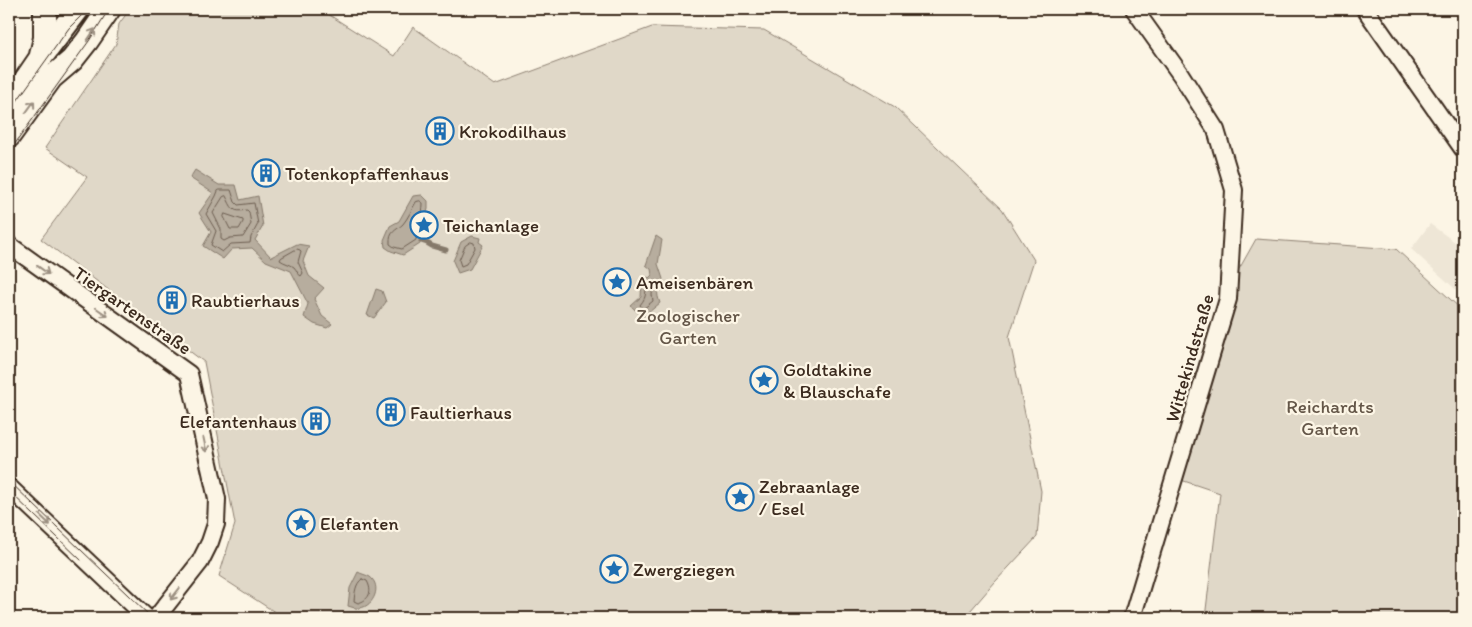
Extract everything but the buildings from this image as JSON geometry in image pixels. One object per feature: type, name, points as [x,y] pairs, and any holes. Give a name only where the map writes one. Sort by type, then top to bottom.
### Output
[{"type":"main road","points":[[9,136],[45,69],[45,9]]},
{"type":"main road","points":[[45,69],[72,60],[109,9]]},
{"type":"main road","points":[[9,104],[62,53],[73,12]]},
{"type":"street","name":"Wittekindstraße","points":[[1132,618],[1228,299],[1234,190],[1216,130],[1181,74],[1134,9]]},
{"type":"street","points":[[1365,9],[1463,149]]},
{"type":"street","name":"Tiergartenstraße","points":[[9,245],[189,374],[217,499],[216,524],[200,562],[156,618]]},
{"type":"street","points":[[9,487],[147,618]]},
{"type":"shaded area","points":[[1430,224],[1463,248],[1463,296],[1411,249]]},
{"type":"green space","name":"Zoologischer Garten","points":[[130,9],[320,9],[394,56],[413,27],[495,85],[652,27],[764,30],[895,107],[1002,209],[1034,260],[1009,337],[1041,491],[1037,537],[964,618],[284,618],[219,576],[235,524],[204,362],[41,239],[87,177],[45,148],[116,44],[119,24]]},
{"type":"green space","name":"Reichardts Garten","points":[[1256,239],[1396,249],[1463,311],[1463,618],[1205,618],[1220,493],[1172,477],[1220,303]]},
{"type":"water","points":[[195,170],[219,185],[236,185],[240,200],[258,196],[263,226],[255,240],[271,257],[297,244],[309,246],[303,261],[309,276],[324,288],[314,299],[322,316],[332,324],[327,328],[314,324],[304,317],[308,304],[291,271],[266,261],[252,248],[232,249],[223,259],[203,246],[211,232],[199,213],[213,193],[190,178]]},
{"type":"water","points":[[422,195],[428,201],[428,209],[420,244],[403,255],[391,251],[385,247],[384,240],[390,226],[399,221],[413,196]]},
{"type":"water","points":[[472,236],[480,238],[479,242],[483,245],[470,269],[458,273],[453,261],[461,242]]},
{"type":"water","points":[[656,236],[662,240],[658,264],[663,279],[658,291],[660,303],[643,317],[631,306],[641,297],[642,278],[644,276],[649,278],[652,275],[651,269],[646,265]]},
{"type":"water","points":[[376,289],[382,291],[386,302],[374,318],[367,315]]},
{"type":"water","points":[[358,572],[370,577],[374,581],[376,590],[369,604],[360,608],[348,606],[350,588]]},
{"type":"waterway","points":[[421,241],[446,250]]},
{"type":"tram line","points":[[9,112],[69,28],[88,9]]},
{"type":"tram line","points":[[9,152],[89,41],[109,9]]},
{"type":"tram line","points":[[9,481],[152,618]]},
{"type":"tram line","points":[[9,491],[81,560]]},
{"type":"place","name":"Krokodilhaus","points":[[440,131]]},
{"type":"place","name":"Totenkopfaffenhaus","points":[[266,173]]},
{"type":"place","name":"Teichanlage","points":[[424,225]]},
{"type":"place","name":"Ameisenbären","points":[[617,282]]},
{"type":"place","name":"Raubtierhaus","points":[[172,300]]},
{"type":"place","name":"Goldtakine & Blauschafe","points":[[764,380]]},
{"type":"place","name":"Faultierhaus","points":[[391,412]]},
{"type":"place","name":"Elefantenhaus","points":[[316,421]]},
{"type":"place","name":"Zebraanlage / Esel","points":[[740,497]]},
{"type":"place","name":"Elefanten","points":[[301,523]]},
{"type":"place","name":"Zwergziegen","points":[[614,569]]}]
